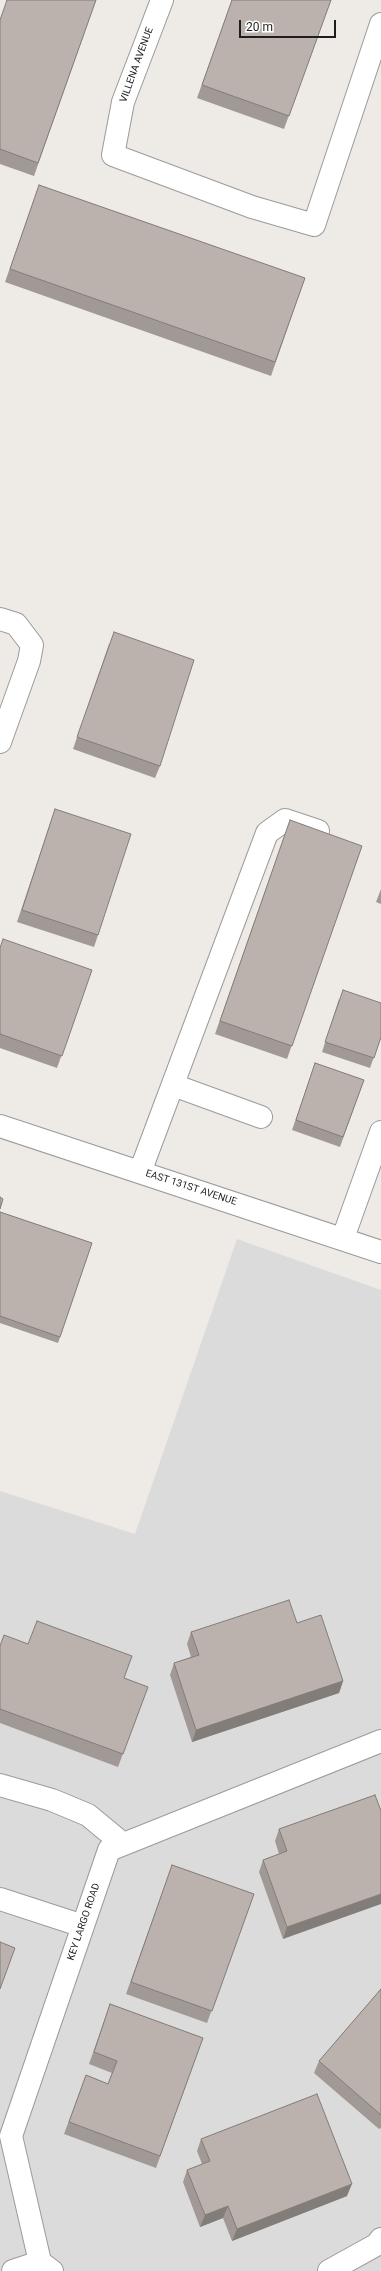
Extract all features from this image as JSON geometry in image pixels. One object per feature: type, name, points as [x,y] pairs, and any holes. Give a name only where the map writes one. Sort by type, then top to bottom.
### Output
[{"type":"street","name":"VILLENA AVENUE","points":[[162,0],[123,102],[113,155],[252,207],[314,224],[381,24]]},
{"type":"street","points":[[0,619],[16,624],[32,645],[29,661],[0,742]]},
{"type":"street","points":[[140,1172],[267,833],[285,820],[336,837]]},
{"type":"street","points":[[172,1085],[261,1117]]},
{"type":"street","name":"EAST 131ST AVENUE","points":[[0,1126],[343,1238],[381,1252]]},
{"type":"street","points":[[343,1238],[381,1132]]},
{"type":"street","name":"KEY LARGO ROAD","points":[[46,2266],[11,2136],[109,1850],[381,1740]]},
{"type":"street","points":[[0,1785],[52,1800],[88,1815],[123,1844]]},
{"type":"street","points":[[0,1899],[83,1926]]},
{"type":"street","points":[[329,2271],[376,2245],[381,2239]]},
{"type":"street","points":[[13,2271],[46,2266]]},
{"type":"shaded area","points":[[237,1239],[381,1290],[381,2271],[0,2271],[0,1491],[135,1534]]},
{"type":"building","points":[[7,0],[96,0],[38,163],[0,149],[0,20]]},
{"type":"building","points":[[232,0],[331,0],[289,116],[202,85]]},
{"type":"building","points":[[39,185],[305,278],[275,362],[10,269]]},
{"type":"building","points":[[114,632],[194,660],[160,766],[77,737]]},
{"type":"building","points":[[55,809],[131,834],[98,935],[22,910]]},
{"type":"building","points":[[290,820],[362,846],[292,1046],[220,1021]]},
{"type":"building","points":[[3,939],[92,970],[62,1056],[0,1034],[0,948]]},
{"type":"building","points":[[343,990],[381,1003],[381,1037],[374,1058],[325,1042]]},
{"type":"building","points":[[315,1063],[364,1080],[343,1137],[296,1120]]},
{"type":"building","points":[[0,1197],[3,1199],[0,1209]]},
{"type":"building","points":[[0,1212],[92,1243],[60,1337],[0,1316]]},
{"type":"building","points":[[289,1600],[297,1623],[321,1615],[343,1681],[196,1730],[174,1663],[199,1655],[191,1632]]},
{"type":"building","points":[[37,1621],[132,1656],[124,1678],[148,1687],[123,1754],[0,1709],[0,1646],[4,1635],[28,1644]]},
{"type":"building","points":[[375,1795],[381,1811],[381,1894],[287,1927],[263,1860],[287,1851],[279,1829]]},
{"type":"building","points":[[172,1865],[254,1894],[212,2011],[131,1982]]},
{"type":"building","points":[[0,1942],[15,1948],[0,1989]]},
{"type":"building","points":[[381,1989],[381,2115],[319,2061]]},
{"type":"building","points":[[110,2004],[203,2038],[160,2156],[69,2122],[86,2075],[108,2084],[117,2061],[94,2052]]},
{"type":"building","points":[[317,2094],[352,2184],[237,2229],[228,2206],[205,2215],[187,2170],[210,2161],[201,2139]]}]
